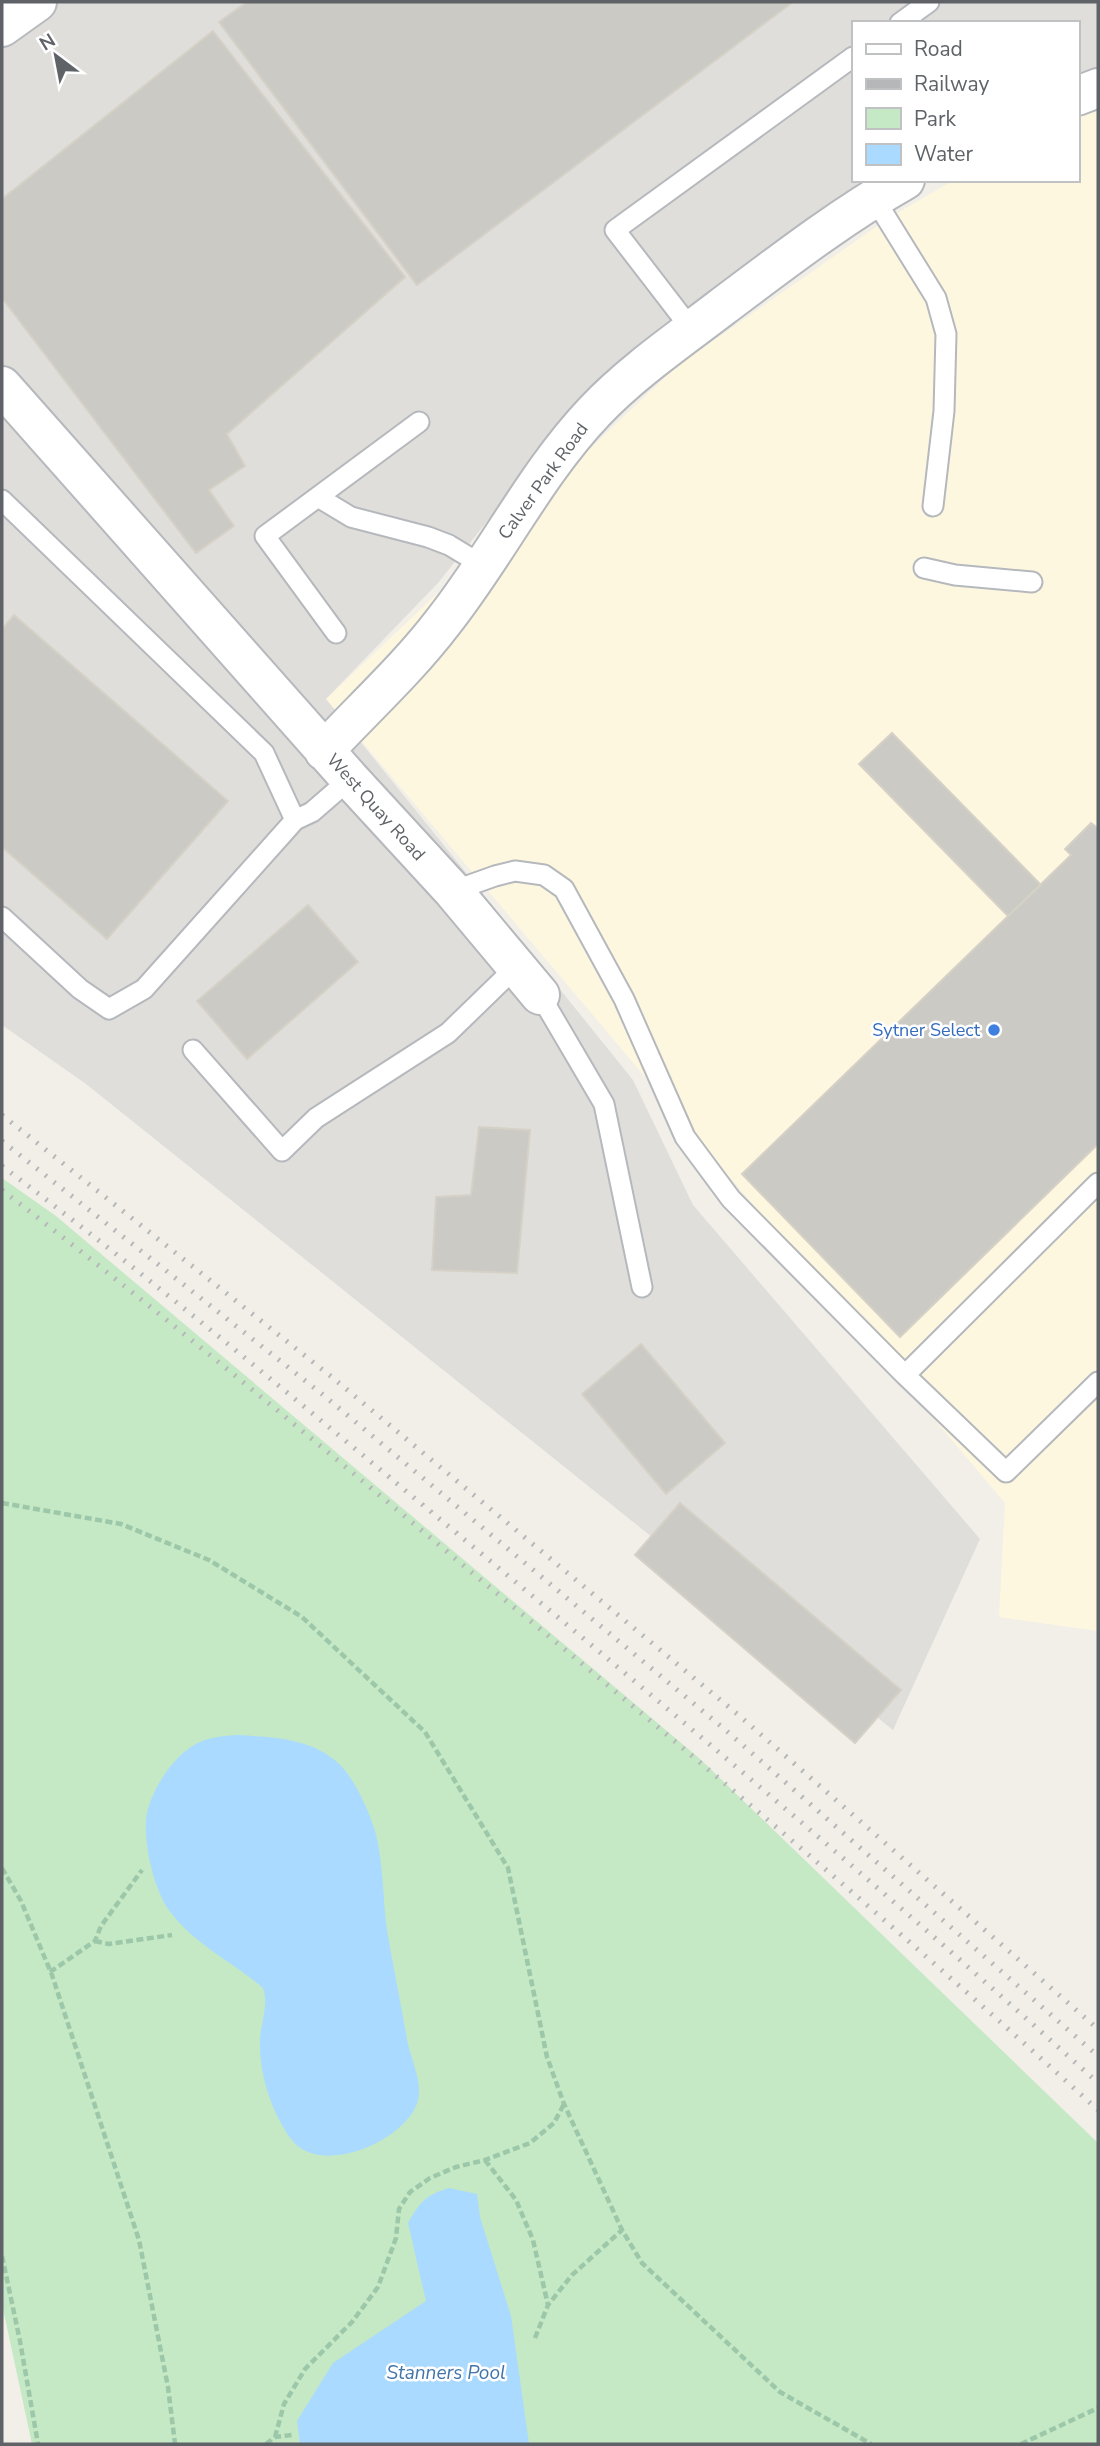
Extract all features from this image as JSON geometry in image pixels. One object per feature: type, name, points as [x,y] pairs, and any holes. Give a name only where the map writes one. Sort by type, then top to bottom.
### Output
[{"type":"street","points":[[2,27],[37,2]]},
{"type":"street","points":[[1079,95],[1098,88]]},
{"type":"street","name":"Calver Park Road","points":[[324,751],[444,622],[568,443],[596,411],[692,330],[819,234],[890,189]]},
{"type":"street","name":"West Quay Road","points":[[2,386],[324,751],[453,891],[528,981]]},
{"type":"lane","points":[[903,21],[929,2]]},
{"type":"lane","points":[[692,330],[614,230],[852,58]]},
{"type":"lane","points":[[890,189],[936,298],[946,334],[944,411],[933,506]]},
{"type":"lane","points":[[336,633],[265,537],[419,422]]},
{"type":"lane","points":[[318,497],[351,517],[428,537],[449,545],[482,565]]},
{"type":"lane","points":[[2,500],[264,752],[295,820]]},
{"type":"lane","points":[[923,568],[956,575],[1032,582]]},
{"type":"lane","points":[[2,917],[80,989],[109,1009],[144,989],[295,820],[312,812],[350,779]]},
{"type":"lane","points":[[453,891],[515,872],[544,875],[564,889],[624,999],[685,1137],[731,1199],[905,1375],[1006,1472],[1098,1382]]},
{"type":"lane","points":[[193,1050],[282,1151],[316,1118],[528,981]]},
{"type":"lane","name":"West Quay Road","points":[[528,981],[604,1104],[642,1287]]},
{"type":"lane","points":[[905,1375],[1098,1183]]},
{"type":"path","points":[[2,1503],[121,1524],[209,1560],[302,1617],[425,1732],[508,1868],[547,2057],[564,2104],[622,2230],[642,2263],[780,2392],[871,2444]]},
{"type":"path","points":[[2,1868],[22,1901],[50,1972],[139,2240],[168,2387],[175,2444]]},
{"type":"path","points":[[50,1972],[95,1941],[100,1926],[142,1870]]},
{"type":"path","points":[[95,1941],[108,1944],[172,1935]]},
{"type":"path","points":[[275,2437],[284,2404],[305,2369],[352,2322],[378,2287],[396,2238],[399,2208],[410,2192],[430,2178],[456,2167],[485,2160],[530,2143],[554,2123],[564,2104]]},
{"type":"path","points":[[485,2160],[516,2200],[533,2240],[548,2305]]},
{"type":"path","points":[[535,2338],[548,2305],[572,2275],[622,2230]]},
{"type":"path","points":[[2,2256],[38,2444]]},
{"type":"path","points":[[1021,2444],[1098,2409]]},
{"type":"path","points":[[266,2444],[275,2437],[292,2435]]},
{"type":"shaded area","points":[[2,2],[1098,2],[1098,83],[1079,90],[1079,21],[852,21],[852,182],[860,182],[524,475],[438,583],[326,699],[633,1080],[693,1205],[980,1539],[893,1730],[86,1084],[2,1025]]},
{"type":"shaded area","name":"Sytner Select","points":[[1098,96],[1098,1631],[999,1617],[1005,1503],[326,699],[677,366],[889,218],[951,182],[1079,182],[1079,107]]},
{"type":"green space","points":[[2,1178],[56,1216],[699,1758],[1098,2143],[1098,2444],[32,2444],[2,2304]]},
{"type":"water","points":[[237,1735],[290,1740],[326,1754],[343,1768],[355,1785],[375,1831],[380,1854],[389,1944],[419,2090],[416,2106],[407,2120],[377,2143],[358,2151],[320,2155],[304,2150],[291,2139],[272,2104],[264,2079],[260,2053],[265,2000],[263,1988],[204,1945],[182,1925],[166,1905],[155,1880],[146,1837],[147,1813],[154,1792],[174,1762],[191,1747],[209,1739]]},
{"type":"water","name":"Stanners Pool","points":[[449,2188],[477,2194],[480,2217],[511,2316],[529,2444],[300,2444],[297,2421],[333,2363],[426,2301],[408,2223],[424,2200]]},
{"type":"building","points":[[247,2],[793,2],[417,285],[219,22]]},
{"type":"building","points":[[213,31],[405,277],[227,434],[245,466],[209,490],[234,526],[196,553],[2,298],[2,199]]},
{"type":"building","points":[[14,615],[228,801],[107,939],[2,847],[2,629]]},
{"type":"building","points":[[892,733],[1041,885],[1008,916],[859,764]]},
{"type":"building","name":"Sytner Select","points":[[1091,823],[1098,828],[1098,1144],[900,1337],[742,1174],[1071,855],[1065,849]]},
{"type":"building","points":[[308,905],[358,962],[247,1059],[197,1001]]},
{"type":"building","points":[[479,1127],[530,1130],[517,1273],[432,1270],[436,1197],[471,1195]]},
{"type":"building","points":[[641,1344],[725,1443],[666,1494],[582,1394]]},
{"type":"building","points":[[680,1503],[901,1690],[855,1743],[635,1555]]},
{"type":"railway","points":[[2,1115],[333,1378],[742,1718],[1098,2029]]},
{"type":"railway","points":[[2,1141],[322,1394],[729,1733],[1098,2056]]},
{"type":"railway","points":[[2,1166],[241,1355],[634,1681],[868,1880],[1098,2083]]},
{"type":"railway","points":[[2,1190],[241,1380],[634,1707],[868,1906],[1098,2110]]},
{"type":"place","name":"Sytner Select","points":[[994,1030]]}]
